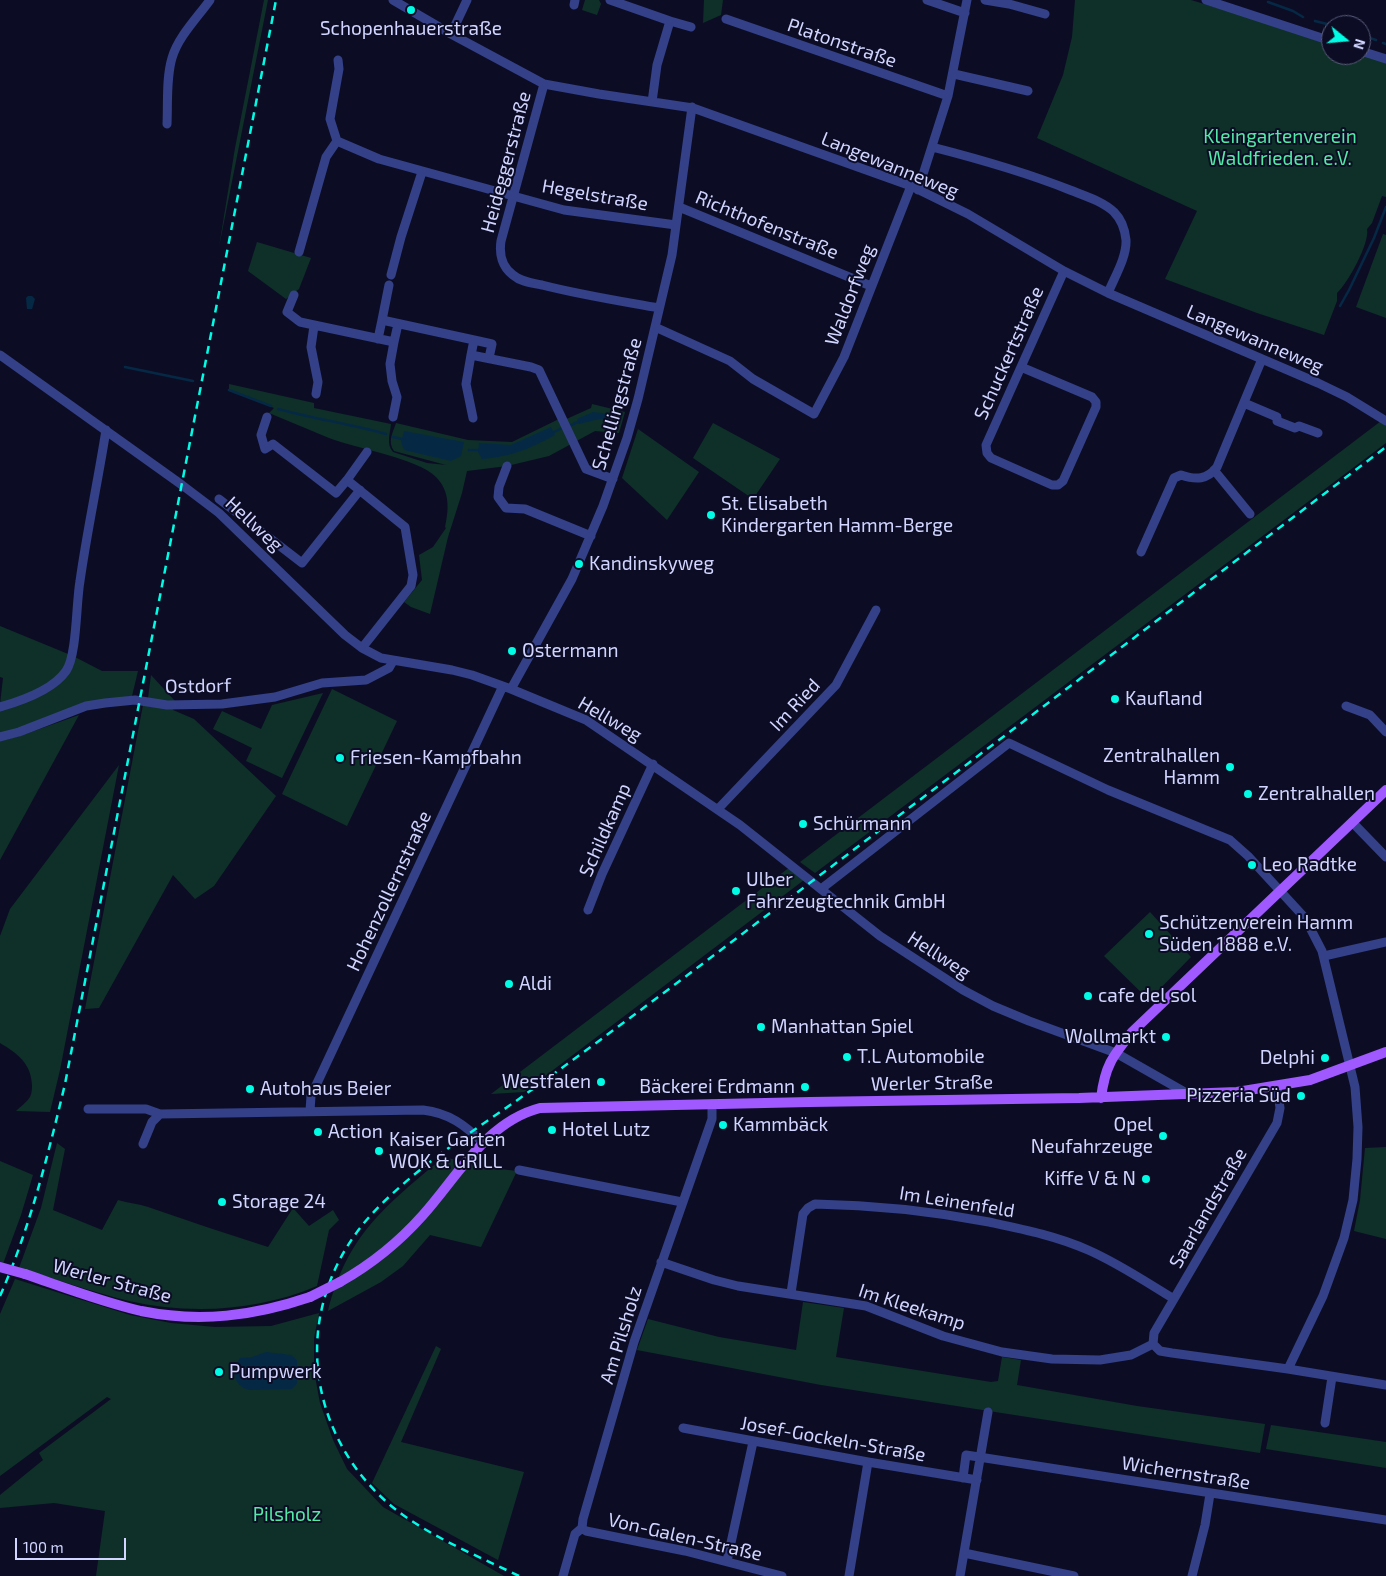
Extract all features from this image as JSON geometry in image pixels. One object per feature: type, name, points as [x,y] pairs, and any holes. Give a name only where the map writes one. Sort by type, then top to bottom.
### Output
[{"type":"main road","points":[[1101,1098],[1104,1078],[1116,1054],[1132,1032],[1386,790]]},
{"type":"main road","name":"Werler Straße","points":[[0,1267],[130,1308],[175,1316],[210,1317],[254,1312],[310,1296],[365,1268],[405,1234],[437,1200],[483,1143],[503,1125],[522,1114],[540,1108],[1101,1098],[1237,1092],[1310,1080],[1386,1052]]},
{"type":"street","points":[[167,124],[172,56],[181,40],[210,0]]},
{"type":"street","name":"Langewanneweg","points":[[393,0],[451,34],[544,84],[692,107],[914,188],[988,225],[1064,271],[1108,293],[1336,392],[1386,421]]},
{"type":"street","points":[[451,34],[467,0]]},
{"type":"street","points":[[610,0],[691,27]]},
{"type":"street","points":[[927,0],[965,13]]},
{"type":"street","name":"Waldorfweg","points":[[655,327],[730,361],[753,379],[814,414],[844,356],[871,286],[932,147],[954,74],[967,0]]},
{"type":"street","points":[[985,0],[1009,4],[1045,14]]},
{"type":"street","points":[[1206,0],[1321,38]]},
{"type":"street","name":"Platonstraße","points":[[726,19],[948,96]]},
{"type":"street","points":[[652,102],[657,65],[670,21]]},
{"type":"street","points":[[1371,54],[1386,59]]},
{"type":"street","points":[[299,252],[326,157],[336,141],[330,119],[339,69],[338,60]]},
{"type":"street","points":[[954,74],[1028,91]]},
{"type":"street","name":"Heideggerstraße","points":[[544,84],[512,195],[500,247],[504,264],[512,275],[520,280],[659,308]]},
{"type":"street","name":"Schellingstraße","points":[[507,687],[572,579],[613,479],[632,421],[672,255],[692,107]]},
{"type":"street","name":"Hegelstraße","points":[[336,141],[379,159],[564,210],[676,225]]},
{"type":"street","points":[[932,147],[1045,180],[1093,199],[1112,210],[1122,224],[1126,245],[1108,293]]},
{"type":"street","points":[[391,275],[422,172]]},
{"type":"street","name":"Richthofenstraße","points":[[679,206],[871,286]]},
{"type":"street","name":"Schuckertstraße","points":[[1021,367],[1092,397],[1096,402],[1096,407],[1063,482],[1058,485],[1052,485],[991,458],[986,448],[987,442],[1064,271]]},
{"type":"street","points":[[378,339],[389,285]]},
{"type":"street","points":[[294,295],[287,312],[300,322],[394,342]]},
{"type":"street","points":[[382,320],[492,344],[489,358]]},
{"type":"street","points":[[393,418],[397,397],[392,381],[390,364],[398,324]]},
{"type":"street","points":[[314,326],[310,347],[318,382],[316,394]]},
{"type":"street","points":[[473,418],[466,384],[474,340]]},
{"type":"street","points":[[471,354],[538,370],[586,469],[613,479]]},
{"type":"street","name":"Hellweg","points":[[0,355],[219,513],[345,635],[362,648],[381,658],[452,670],[507,687],[586,720],[718,809],[880,936],[963,990],[993,1006],[1116,1054],[1188,1094]]},
{"type":"street","points":[[1141,552],[1174,478],[1181,475],[1197,479],[1206,476],[1214,470],[1262,359]]},
{"type":"street","points":[[1244,403],[1277,417],[1277,421],[1295,428],[1299,426],[1318,433]]},
{"type":"street","points":[[267,417],[261,435],[266,449],[274,444],[349,503]]},
{"type":"street","points":[[0,707],[31,696],[60,679],[67,670],[73,656],[80,582],[106,430]]},
{"type":"street","points":[[336,493],[368,452]]},
{"type":"street","points":[[506,466],[499,487],[498,497],[506,508],[525,509],[591,536]]},
{"type":"street","points":[[1214,470],[1250,514]]},
{"type":"street","points":[[347,480],[405,527],[413,575],[411,586],[362,648]]},
{"type":"street","points":[[218,498],[302,563],[360,490]]},
{"type":"street","name":"Im Ried","points":[[718,809],[836,684],[876,610]]},
{"type":"street","name":"Ostdorf","points":[[0,737],[19,732],[86,706],[136,700],[167,705],[222,704],[275,697],[322,684],[366,680],[389,668],[393,661]]},
{"type":"street","name":"Hohenzollernstraße","points":[[310,1111],[311,1096],[507,687]]},
{"type":"street","points":[[1346,706],[1370,715],[1386,732]]},
{"type":"street","points":[[821,889],[1010,742],[1108,790],[1230,840],[1241,848],[1281,890],[1313,930],[1324,956],[1355,1087],[1358,1127],[1355,1179],[1349,1221],[1323,1296],[1288,1369]]},
{"type":"street","name":"Schildkamp","points":[[588,910],[602,874],[653,764]]},
{"type":"street","points":[[1352,822],[1386,857]]},
{"type":"street","points":[[1324,956],[1386,942]]},
{"type":"street","name":"Saarlandstraße","points":[[1153,1344],[1154,1333],[1277,1123],[1280,1108],[1277,1086]]},
{"type":"street","name":"Am Pilsholz","points":[[563,1576],[575,1534],[582,1528],[634,1342],[712,1119],[712,1104]]},
{"type":"street","points":[[88,1109],[146,1108],[160,1114],[431,1111],[458,1121],[483,1143]]},
{"type":"street","points":[[143,1144],[152,1122],[160,1114]]},
{"type":"street","points":[[519,1170],[682,1202]]},
{"type":"street","name":"Im Leinenfeld","points":[[791,1293],[803,1214],[815,1204],[862,1205],[910,1210],[1022,1229],[1094,1252],[1174,1299]]},
{"type":"street","name":"Im Kleekamp","points":[[661,1262],[738,1286],[866,1306],[944,1336],[1002,1352],[1042,1358],[1100,1360],[1131,1355],[1153,1344]]},
{"type":"street","points":[[1153,1344],[1160,1350],[1172,1353],[1386,1385]]},
{"type":"street","points":[[1325,1423],[1332,1376]]},
{"type":"street","points":[[960,1576],[988,1412]]},
{"type":"street","name":"Josef-Gockeln-Straße","points":[[683,1428],[977,1480]]},
{"type":"street","points":[[728,1561],[754,1442]]},
{"type":"street","points":[[963,1478],[966,1455],[980,1458]]},
{"type":"street","name":"Wichernstraße","points":[[980,1458],[1386,1520]]},
{"type":"street","points":[[849,1576],[868,1462]]},
{"type":"street","points":[[1192,1576],[1205,1526],[1210,1494]]},
{"type":"street","name":"Von-Galen-Straße","points":[[582,1528],[586,1531],[685,1551],[782,1576]]},
{"type":"street","points":[[964,1553],[1074,1576]]},
{"type":"green space","points":[[264,0],[268,0],[219,247],[235,148]]},
{"type":"green space","points":[[585,0],[599,0],[601,4],[597,15],[582,10]]},
{"type":"green space","points":[[704,0],[723,0],[721,15],[703,23]]},
{"type":"green space","name":"Kleingartenverein Waldfrieden. e.V.","points":[[1075,0],[1191,0],[1321,39],[1321,65],[1371,65],[1371,58],[1386,62],[1386,197],[1382,196],[1372,223],[1367,229],[1365,244],[1357,263],[1347,281],[1337,293],[1337,301],[1324,335],[1257,313],[1165,279],[1197,211],[1037,138],[1063,75],[1072,37]]},
{"type":"green space","points":[[1383,234],[1386,235],[1386,318],[1356,307]]},
{"type":"green space","points":[[257,242],[311,258],[299,289],[286,299],[248,271]]},
{"type":"green space","points":[[229,384],[314,403],[314,408],[391,424],[389,442],[393,452],[427,463],[446,465],[394,451],[391,441],[396,423],[468,440],[512,442],[561,418],[562,421],[591,408],[592,404],[625,412],[619,433],[595,431],[549,456],[507,466],[467,471],[448,537],[430,614],[411,607],[404,602],[422,580],[419,555],[433,547],[446,528],[448,507],[446,494],[441,482],[427,470],[415,464],[329,438],[269,413],[274,408],[229,390]]},
{"type":"green space","points":[[1381,421],[1386,424],[1386,443],[815,873],[800,862]]},
{"type":"green space","points":[[713,423],[780,459],[753,499],[693,458]]},
{"type":"green space","points":[[638,429],[699,472],[667,520],[622,478]]},
{"type":"green space","points":[[0,626],[73,656],[102,671],[138,671],[132,696],[81,705],[28,727],[0,734],[0,708],[32,698],[53,686],[62,678],[68,670],[72,660],[60,679],[38,693],[18,702],[0,704],[3,678],[0,677]]},
{"type":"green space","points":[[151,675],[175,701],[173,710],[194,719],[276,796],[214,886],[195,899],[173,875],[99,1008],[85,1009],[143,705],[148,698]]},
{"type":"green space","name":"Friesen-Kampfbahn","points":[[332,689],[397,721],[347,826],[282,794]]},
{"type":"green space","points":[[323,693],[282,778],[246,761],[252,748],[213,729],[222,711],[261,729],[272,705]]},
{"type":"green space","points":[[79,715],[0,860],[0,741],[20,736]]},
{"type":"green space","points":[[119,765],[60,1070],[50,1112],[16,1111],[30,1097],[32,1085],[26,1065],[12,1051],[0,1043],[0,936],[10,909]]},
{"type":"green space","points":[[790,867],[804,880],[524,1092],[491,1094]]},
{"type":"green space","name":"Schützenverein Hamm Süden 1888 e.V.","points":[[1150,912],[1191,957],[1149,1000],[1104,956]]},
{"type":"green space","points":[[57,1143],[65,1149],[53,1210],[102,1230],[118,1200],[148,1207],[268,1247],[293,1208],[309,1226],[333,1210],[339,1220],[329,1230],[317,1286],[271,1301],[248,1305],[200,1309],[176,1308],[129,1301],[19,1268],[41,1208]]},
{"type":"green space","points":[[1386,1147],[1386,1239],[1354,1231],[1360,1200],[1365,1148]]},
{"type":"green space","points":[[444,1157],[483,1167],[517,1171],[481,1247],[430,1235],[403,1266],[381,1282],[328,1311],[346,1262],[371,1224],[404,1191]]},
{"type":"green space","points":[[0,1161],[33,1175],[21,1215],[0,1272]]},
{"type":"green space","name":"Pilsholz","points":[[15,1279],[130,1315],[171,1323],[215,1327],[271,1326],[319,1313],[314,1338],[314,1371],[320,1403],[333,1440],[347,1469],[383,1507],[504,1576],[96,1576],[105,1511],[54,1503],[0,1508],[0,1495],[43,1460],[39,1453],[111,1399],[107,1397],[0,1476],[0,1314]]},
{"type":"green space","points":[[803,1302],[844,1308],[836,1357],[991,1382],[998,1381],[1002,1357],[1021,1360],[1017,1385],[1137,1406],[1265,1424],[1260,1453],[821,1385],[637,1350],[648,1319],[719,1337],[796,1350]]},
{"type":"green space","points":[[436,1346],[441,1349],[401,1442],[524,1472],[498,1560],[394,1504],[372,1483]]},
{"type":"green space","points":[[1271,1425],[1386,1442],[1386,1468],[1266,1449]]},
{"type":"water","points":[[32,296],[35,299],[32,309],[27,309],[26,298]]},
{"type":"water","points":[[593,412],[611,414],[610,418],[579,424],[577,419]]},
{"type":"water","points":[[551,427],[555,435],[520,452],[482,459],[478,452],[479,443],[511,445]]},
{"type":"water","points":[[404,431],[464,442],[461,456],[451,461],[404,450],[401,442]]},
{"type":"water","points":[[266,1352],[291,1355],[297,1360],[297,1384],[292,1389],[249,1390],[237,1381],[235,1368],[240,1358],[252,1357]]},
{"type":"waterway","points":[[1268,2],[1293,11],[1303,17]]},
{"type":"waterway","points":[[1315,21],[1321,22]]},
{"type":"waterway","points":[[1371,38],[1376,40]]},
{"type":"waterway","points":[[1340,306],[1374,238],[1386,207]]},
{"type":"waterway","points":[[125,367],[193,381]]},
{"type":"waterway","points":[[229,390],[271,406]]},
{"type":"waterway","points":[[278,409],[386,434]]},
{"type":"waterway","points":[[569,426],[578,422]]},
{"type":"waterway","points":[[554,432],[562,428]]},
{"type":"waterway","points":[[393,437],[402,439]]},
{"type":"waterway","points":[[469,450],[478,450]]},
{"type":"railway","points":[[0,1296],[29,1218],[65,1084],[276,0]]},
{"type":"railway","points":[[519,1576],[445,1540],[403,1515],[378,1494],[357,1470],[340,1443],[328,1415],[320,1384],[317,1353],[319,1321],[332,1276],[360,1227],[379,1206],[435,1158],[693,971],[1386,447]]},
{"type":"place","name":"Schopenhauerstraße","points":[[411,10]]},
{"type":"place","name":"St. Elisabeth Kindergarten Hamm-Berge","points":[[711,515]]},
{"type":"place","name":"Kandinskyweg","points":[[579,564]]},
{"type":"place","name":"Ostermann","points":[[512,651]]},
{"type":"place","name":"Kaufland","points":[[1115,699]]},
{"type":"place","name":"Friesen-Kampfbahn","points":[[340,758]]},
{"type":"place","name":"Zentralhallen Hamm","points":[[1230,767]]},
{"type":"place","name":"Zentralhallen","points":[[1248,794]]},
{"type":"place","name":"Schürmann","points":[[803,824]]},
{"type":"place","name":"Leo Radtke","points":[[1252,865]]},
{"type":"place","name":"Ulber Fahrzeugtechnik GmbH","points":[[736,891]]},
{"type":"place","name":"Schützenverein Hamm Süden 1888 e.V.","points":[[1149,934]]},
{"type":"place","name":"Aldi","points":[[509,984]]},
{"type":"place","name":"cafe del sol","points":[[1088,996]]},
{"type":"place","name":"Manhattan Spiel","points":[[761,1027]]},
{"type":"place","name":"Wollmarkt","points":[[1166,1037]]},
{"type":"place","name":"T.L Automobile","points":[[847,1057]]},
{"type":"place","name":"Delphi","points":[[1325,1058]]},
{"type":"place","name":"Westfalen","points":[[601,1082]]},
{"type":"place","name":"Bäckerei Erdmann","points":[[805,1087]]},
{"type":"place","name":"Autohaus Beier","points":[[250,1089]]},
{"type":"place","name":"Pizzeria Süd","points":[[1301,1096]]},
{"type":"place","name":"Kammbäck","points":[[723,1125]]},
{"type":"place","name":"Hotel Lutz","points":[[552,1130]]},
{"type":"place","name":"Action","points":[[318,1132]]},
{"type":"place","name":"Opel Neufahrzeuge","points":[[1163,1136]]},
{"type":"place","name":"Kaiser Garten WOK & GRILL","points":[[379,1151]]},
{"type":"place","name":"Kiffe V & N","points":[[1146,1179]]},
{"type":"place","name":"Storage 24","points":[[222,1202]]},
{"type":"place","name":"Pumpwerk","points":[[219,1372]]}]
